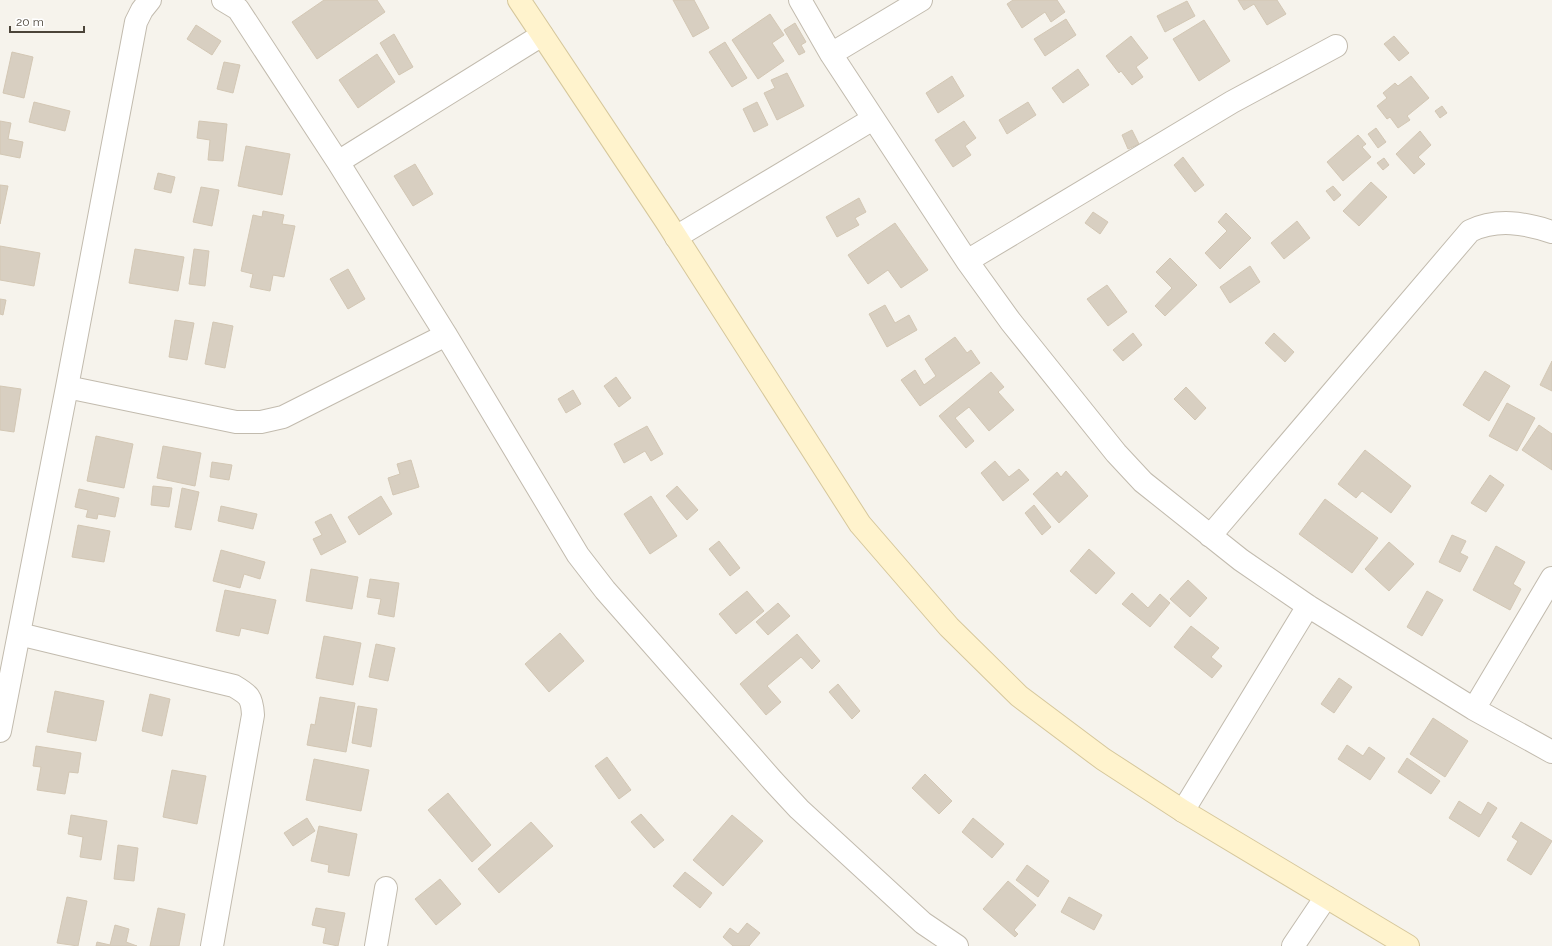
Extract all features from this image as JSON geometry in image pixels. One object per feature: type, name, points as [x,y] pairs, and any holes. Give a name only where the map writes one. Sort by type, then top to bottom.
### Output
[{"type":"street","points":[[0,731],[136,22],[142,10],[150,0]]},
{"type":"street","points":[[223,0],[238,9],[338,162],[446,335],[578,555],[605,590],[799,809],[923,923],[956,946]]},
{"type":"street","points":[[518,0],[676,237],[860,524],[949,628],[1019,696],[1103,758],[1182,811],[1408,946]]},
{"type":"street","points":[[800,0],[831,54],[967,261],[1011,322],[1116,453],[1143,482],[1241,560],[1308,606],[1474,709],[1552,752]]},
{"type":"street","points":[[831,54],[921,0]]},
{"type":"street","points":[[338,162],[542,35]]},
{"type":"street","points":[[967,261],[1232,102],[1336,46]]},
{"type":"street","points":[[676,237],[873,119]]},
{"type":"street","points":[[1210,536],[1470,231],[1481,226],[1496,223],[1511,223],[1529,225],[1552,232]]},
{"type":"street","points":[[67,387],[236,422],[261,422],[283,417],[446,335]]},
{"type":"street","points":[[1474,709],[1552,578]]},
{"type":"street","points":[[1182,811],[1308,606]]},
{"type":"street","points":[[19,634],[234,686],[244,692],[252,702],[253,715],[212,946]]},
{"type":"street","points":[[376,946],[386,888]]},
{"type":"street","points":[[1293,946],[1326,898]]},
{"type":"building","points":[[324,0],[377,0],[385,12],[317,59],[292,22]]},
{"type":"building","points":[[673,0],[694,0],[709,28],[693,37]]},
{"type":"building","points":[[1013,0],[1057,0],[1065,12],[1051,22],[1045,12],[1022,28],[1007,4]]},
{"type":"building","points":[[1238,0],[1277,0],[1286,14],[1267,25],[1254,4],[1244,10]]},
{"type":"building","points":[[1187,1],[1195,16],[1165,32],[1157,16]]},
{"type":"building","points":[[770,14],[784,35],[772,43],[784,61],[758,79],[732,40]]},
{"type":"building","points":[[1066,19],[1076,35],[1045,56],[1034,39]]},
{"type":"building","points":[[1204,20],[1230,61],[1199,81],[1173,39]]},
{"type":"building","points":[[795,23],[806,42],[801,45],[805,52],[799,55],[784,30]]},
{"type":"building","points":[[196,25],[221,41],[212,55],[187,39]]},
{"type":"building","points":[[394,34],[413,67],[399,75],[380,43]]},
{"type":"building","points":[[1131,36],[1148,58],[1136,67],[1143,77],[1132,85],[1121,71],[1119,73],[1106,56]]},
{"type":"building","points":[[1394,36],[1409,53],[1399,61],[1384,44]]},
{"type":"building","points":[[725,42],[747,78],[732,87],[709,52]]},
{"type":"building","points":[[12,52],[33,57],[24,98],[3,93]]},
{"type":"building","points":[[377,54],[395,82],[358,108],[339,80]]},
{"type":"building","points":[[224,62],[240,65],[233,93],[217,89]]},
{"type":"building","points":[[1078,69],[1089,85],[1063,103],[1052,88]]},
{"type":"building","points":[[787,73],[804,106],[777,120],[764,93],[775,88],[771,80]]},
{"type":"building","points":[[952,76],[964,96],[938,113],[926,93]]},
{"type":"building","points":[[1411,76],[1429,98],[1407,116],[1410,120],[1398,128],[1390,117],[1387,119],[1377,106],[1387,98],[1383,93],[1395,83],[1398,86]]},
{"type":"building","points":[[34,102],[70,111],[65,131],[29,122]]},
{"type":"building","points":[[757,102],[768,125],[754,132],[743,109]]},
{"type":"building","points":[[1028,102],[1036,115],[1007,134],[999,120]]},
{"type":"building","points":[[1442,106],[1447,113],[1440,118],[1435,111]]},
{"type":"building","points":[[0,121],[11,123],[8,139],[23,142],[20,158],[0,154]]},
{"type":"building","points":[[199,121],[227,124],[223,161],[208,160],[210,140],[197,138]]},
{"type":"building","points":[[964,121],[976,138],[965,146],[971,155],[953,167],[935,140]]},
{"type":"building","points":[[1376,128],[1386,142],[1378,148],[1368,134]]},
{"type":"building","points":[[1132,130],[1139,144],[1128,149],[1122,135]]},
{"type":"building","points":[[1420,131],[1431,145],[1418,157],[1425,164],[1414,174],[1396,154]]},
{"type":"building","points":[[1358,135],[1366,144],[1362,147],[1371,157],[1343,181],[1327,162]]},
{"type":"building","points":[[246,146],[290,154],[282,195],[238,186]]},
{"type":"building","points":[[1183,157],[1204,185],[1195,192],[1174,165]]},
{"type":"building","points":[[1384,158],[1389,165],[1383,170],[1377,163]]},
{"type":"building","points":[[415,164],[433,194],[413,206],[394,176]]},
{"type":"building","points":[[158,173],[175,177],[171,193],[154,189]]},
{"type":"building","points":[[1371,182],[1387,197],[1359,226],[1343,211]]},
{"type":"building","points":[[0,185],[8,186],[0,224]]},
{"type":"building","points":[[1333,186],[1341,195],[1334,201],[1326,191]]},
{"type":"building","points":[[201,187],[219,190],[212,226],[193,222]]},
{"type":"building","points":[[859,198],[866,212],[855,218],[859,225],[837,237],[826,217]]},
{"type":"building","points":[[263,211],[284,215],[282,224],[295,226],[284,277],[273,275],[270,291],[250,287],[253,274],[241,271],[253,215],[262,217]]},
{"type":"building","points":[[1093,212],[1108,222],[1100,234],[1085,223]]},
{"type":"building","points":[[1226,213],[1251,238],[1220,269],[1205,253],[1227,231],[1218,222]]},
{"type":"building","points":[[1297,221],[1310,238],[1284,259],[1271,243]]},
{"type":"building","points":[[895,223],[928,270],[901,288],[888,270],[868,284],[848,255]]},
{"type":"building","points":[[0,246],[40,253],[34,286],[0,280]]},
{"type":"building","points":[[135,249],[184,257],[178,291],[129,283]]},
{"type":"building","points":[[194,249],[209,251],[205,286],[189,284]]},
{"type":"building","points":[[1170,258],[1197,285],[1165,316],[1155,306],[1172,288],[1156,272]]},
{"type":"building","points":[[1250,266],[1260,282],[1230,303],[1220,287]]},
{"type":"building","points":[[348,269],[365,299],[348,309],[330,279]]},
{"type":"building","points":[[1107,285],[1127,312],[1108,326],[1087,299]]},
{"type":"building","points":[[0,299],[6,300],[3,315],[0,314]]},
{"type":"building","points":[[885,305],[895,323],[909,315],[917,330],[887,347],[869,314]]},
{"type":"building","points":[[175,320],[194,323],[187,360],[169,357]]},
{"type":"building","points":[[213,322],[233,326],[225,368],[205,364]]},
{"type":"building","points":[[1133,333],[1142,345],[1123,361],[1113,350]]},
{"type":"building","points":[[1274,333],[1294,352],[1285,362],[1265,343]]},
{"type":"building","points":[[955,337],[967,353],[971,350],[980,363],[920,406],[901,380],[915,370],[924,385],[936,376],[925,359]]},
{"type":"building","points":[[1552,361],[1552,391],[1540,385]]},
{"type":"building","points":[[1485,371],[1510,386],[1489,421],[1463,405]]},
{"type":"building","points":[[991,372],[1004,387],[998,392],[1014,410],[989,431],[969,407],[955,418],[974,441],[966,448],[939,416]]},
{"type":"building","points":[[616,377],[631,398],[619,407],[604,386]]},
{"type":"building","points":[[0,386],[21,389],[14,432],[0,430]]},
{"type":"building","points":[[1186,387],[1206,408],[1195,420],[1174,399]]},
{"type":"building","points":[[573,390],[581,404],[566,413],[558,399]]},
{"type":"building","points":[[1507,403],[1535,418],[1517,451],[1489,436]]},
{"type":"building","points":[[1539,425],[1552,434],[1552,470],[1522,450]]},
{"type":"building","points":[[647,426],[663,454],[651,461],[645,451],[624,463],[614,444]]},
{"type":"building","points":[[96,436],[133,444],[124,488],[87,481]]},
{"type":"building","points":[[163,446],[201,453],[195,486],[157,478]]},
{"type":"building","points":[[1365,450],[1411,486],[1391,513],[1362,491],[1356,498],[1338,484]]},
{"type":"building","points":[[411,460],[419,487],[393,495],[388,478],[400,474],[397,464]]},
{"type":"building","points":[[995,461],[1009,477],[1019,469],[1029,480],[1003,501],[981,473]]},
{"type":"building","points":[[212,462],[232,465],[229,480],[210,477]]},
{"type":"building","points":[[1066,471],[1088,496],[1059,523],[1033,494],[1057,472],[1061,477]]},
{"type":"building","points":[[1490,475],[1504,485],[1486,512],[1471,503]]},
{"type":"building","points":[[153,486],[172,488],[169,507],[151,505]]},
{"type":"building","points":[[677,486],[698,510],[687,520],[666,496]]},
{"type":"building","points":[[182,488],[199,492],[191,530],[175,527]]},
{"type":"building","points":[[79,489],[119,498],[115,517],[98,514],[97,519],[86,517],[88,510],[75,507]]},
{"type":"building","points":[[381,496],[392,514],[359,535],[348,517]]},
{"type":"building","points":[[651,496],[677,536],[650,554],[624,514]]},
{"type":"building","points":[[1325,499],[1378,538],[1352,573],[1299,534]]},
{"type":"building","points":[[1034,505],[1051,527],[1042,535],[1025,513]]},
{"type":"building","points":[[221,506],[257,514],[253,529],[218,521]]},
{"type":"building","points":[[331,514],[346,542],[321,555],[313,539],[322,535],[315,522]]},
{"type":"building","points":[[78,525],[110,531],[104,562],[72,557]]},
{"type":"building","points":[[1452,535],[1466,541],[1460,553],[1468,557],[1460,572],[1439,562]]},
{"type":"building","points":[[719,541],[740,568],[730,576],[709,549]]},
{"type":"building","points":[[1389,542],[1414,564],[1389,591],[1365,569]]},
{"type":"building","points":[[1496,546],[1525,562],[1513,584],[1521,589],[1510,610],[1473,590]]},
{"type":"building","points":[[1089,549],[1115,573],[1096,594],[1070,571]]},
{"type":"building","points":[[221,550],[265,562],[260,579],[244,574],[240,588],[213,581]]},
{"type":"building","points":[[311,569],[358,577],[352,609],[306,601]]},
{"type":"building","points":[[370,579],[399,583],[394,617],[378,614],[381,599],[367,597]]},
{"type":"building","points":[[1188,580],[1207,598],[1190,617],[1170,599]]},
{"type":"building","points":[[225,590],[276,600],[268,634],[241,628],[239,636],[216,631]]},
{"type":"building","points":[[747,591],[764,611],[736,634],[719,614]]},
{"type":"building","points":[[1427,591],[1443,600],[1422,636],[1407,627]]},
{"type":"building","points":[[1132,593],[1148,608],[1160,594],[1170,603],[1150,627],[1122,604]]},
{"type":"building","points":[[778,603],[790,616],[768,635],[756,622]]},
{"type":"building","points":[[1191,626],[1219,648],[1211,657],[1222,666],[1212,678],[1174,647]]},
{"type":"building","points":[[560,633],[584,661],[549,692],[525,664]]},
{"type":"building","points":[[797,634],[820,661],[812,669],[801,657],[767,686],[781,702],[766,715],[740,684]]},
{"type":"building","points":[[324,636],[361,643],[353,685],[316,678]]},
{"type":"building","points":[[376,644],[395,648],[388,681],[369,677]]},
{"type":"building","points":[[1339,678],[1352,687],[1334,713],[1321,704]]},
{"type":"building","points":[[838,684],[860,711],[852,719],[829,692]]},
{"type":"building","points":[[55,691],[104,701],[96,741],[47,732]]},
{"type":"building","points":[[150,694],[170,699],[162,736],[142,731]]},
{"type":"building","points":[[320,697],[355,703],[346,752],[307,745],[311,724],[315,725]]},
{"type":"building","points":[[358,706],[377,709],[371,747],[352,743]]},
{"type":"building","points":[[1433,718],[1468,741],[1445,777],[1410,754]]},
{"type":"building","points":[[1347,745],[1363,756],[1369,747],[1385,758],[1370,780],[1338,759]]},
{"type":"building","points":[[36,746],[81,753],[78,773],[69,772],[65,794],[37,790],[41,767],[33,766]]},
{"type":"building","points":[[607,757],[631,790],[619,799],[595,766]]},
{"type":"building","points":[[1407,758],[1440,781],[1431,794],[1398,772]]},
{"type":"building","points":[[314,759],[369,770],[361,811],[306,800]]},
{"type":"building","points":[[172,770],[206,776],[197,824],[163,817]]},
{"type":"building","points":[[925,774],[952,801],[939,814],[912,788]]},
{"type":"building","points":[[448,793],[491,845],[472,862],[428,810]]},
{"type":"building","points":[[1459,801],[1481,815],[1488,802],[1497,808],[1479,837],[1449,818]]},
{"type":"building","points":[[641,814],[664,840],[654,848],[631,822]]},
{"type":"building","points":[[71,815],[107,821],[101,860],[80,857],[83,837],[68,834]]},
{"type":"building","points":[[732,815],[763,841],[723,886],[693,860]]},
{"type":"building","points":[[307,818],[315,831],[293,846],[284,833]]},
{"type":"building","points":[[973,818],[1004,844],[992,858],[962,832]]},
{"type":"building","points":[[531,822],[553,846],[499,893],[478,869]]},
{"type":"building","points":[[1521,822],[1552,841],[1531,875],[1507,860],[1518,841],[1512,837]]},
{"type":"building","points":[[319,826],[357,834],[349,876],[328,872],[329,865],[311,861]]},
{"type":"building","points":[[118,845],[138,848],[134,881],[114,879]]},
{"type":"building","points":[[1027,865],[1049,881],[1038,897],[1016,880]]},
{"type":"building","points":[[685,872],[712,893],[700,908],[673,886]]},
{"type":"building","points":[[440,879],[461,904],[436,925],[415,899]]},
{"type":"building","points":[[1008,881],[1036,905],[1014,930],[1018,934],[1015,937],[983,909]]},
{"type":"building","points":[[67,897],[87,901],[78,946],[57,943]]},
{"type":"building","points":[[1069,897],[1102,915],[1094,930],[1061,912]]},
{"type":"building","points":[[158,908],[185,914],[179,946],[150,946]]},
{"type":"building","points":[[316,908],[345,913],[338,946],[323,943],[326,928],[312,925]]},
{"type":"building","points":[[747,923],[760,933],[749,946],[733,946],[723,937],[730,928],[738,934]]},
{"type":"building","points":[[115,925],[129,929],[126,942],[137,946],[96,946],[97,942],[110,945]]}]
